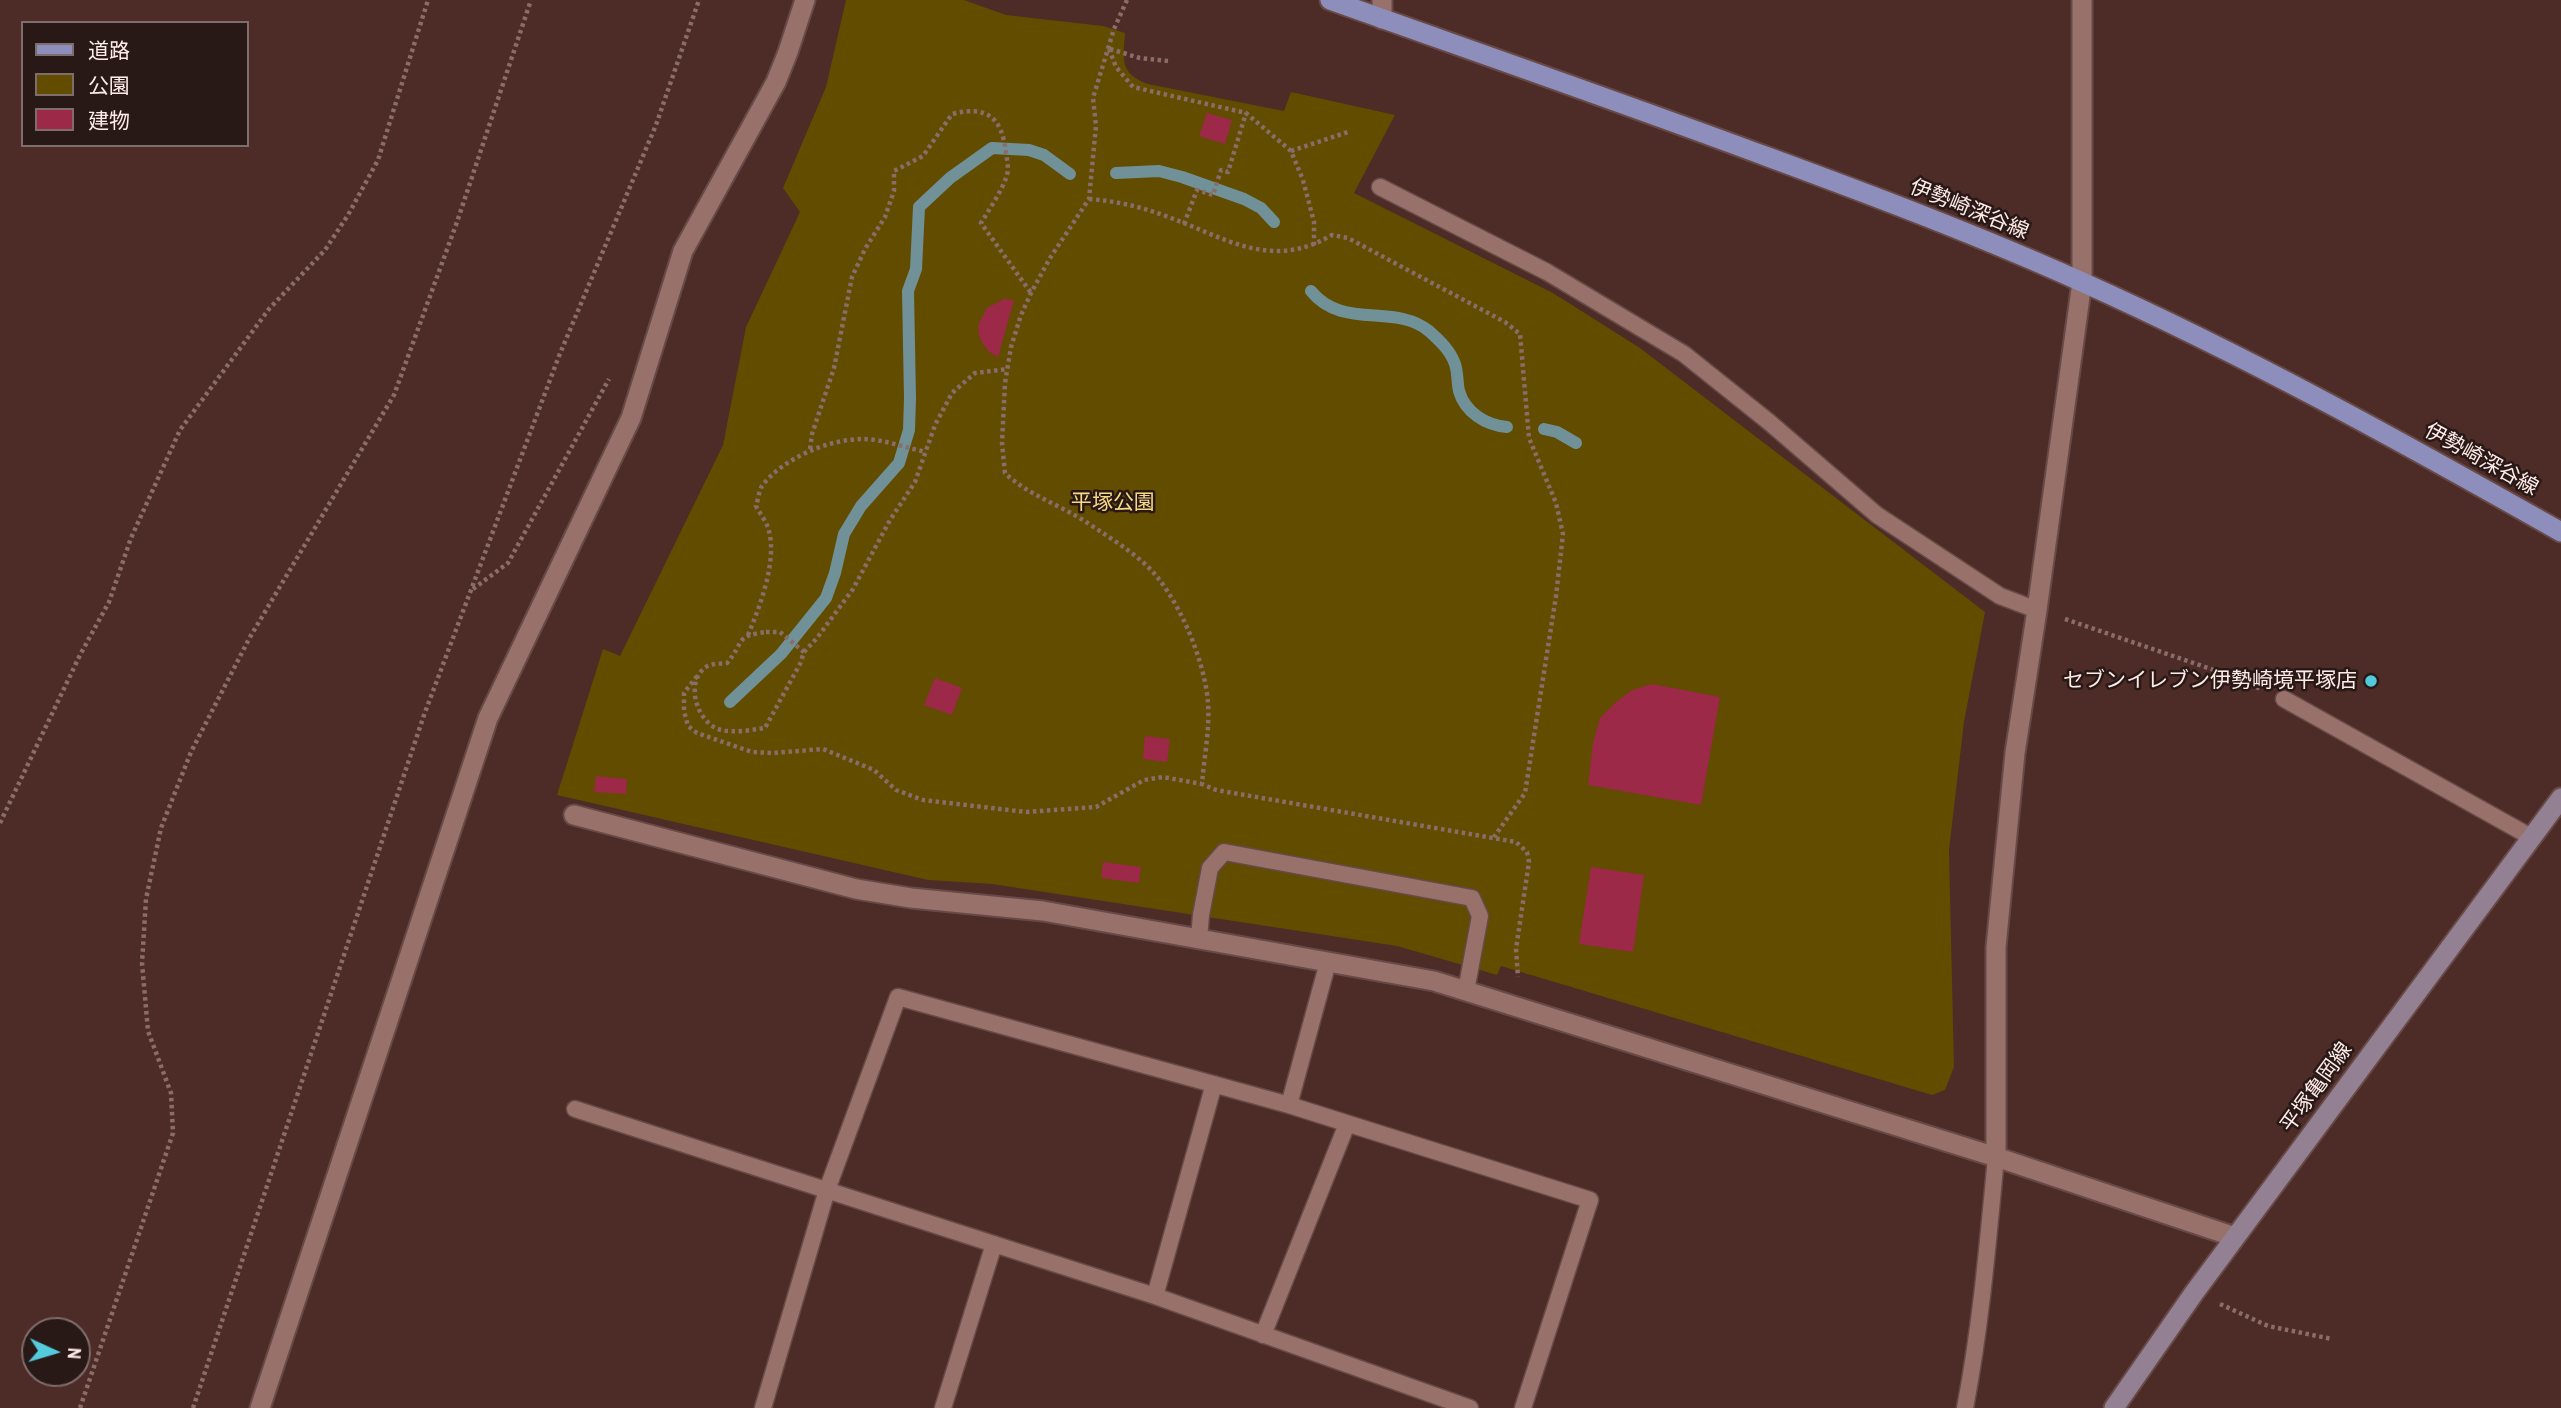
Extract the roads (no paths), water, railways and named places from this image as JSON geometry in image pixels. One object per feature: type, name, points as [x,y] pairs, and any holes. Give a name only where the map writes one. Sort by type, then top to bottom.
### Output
[{"type":"main road","name":"伊勢崎深谷線","points":[[1330,0],[1382,9],[1594,93],[1911,210],[2081,282],[2237,356],[2369,424],[2561,532]]},
{"type":"main road","name":"平塚亀岡線","points":[[2114,1408],[2235,1237],[2561,798]]},
{"type":"street","points":[[260,1408],[488,718],[631,418],[683,251],[776,82],[805,0]]},
{"type":"street","points":[[1996,1157],[1996,947],[2015,753],[2081,282],[2082,0]]},
{"type":"street","points":[[574,815],[856,889],[911,898],[1043,911],[1434,981],[1996,1157],[2235,1237]]},
{"type":"lane","points":[[1380,187],[1547,272],[1684,354],[1769,422],[1877,516],[2004,598],[2037,610]]},
{"type":"lane","points":[[2284,699],[2531,837]]},
{"type":"lane","points":[[1199,938],[1200,915],[1210,868],[1224,852],[1472,898],[1480,916],[1466,991]]},
{"type":"lane","points":[[1289,1105],[1328,961]]},
{"type":"lane","points":[[765,1408],[827,1190],[898,997],[1289,1105],[1590,1200],[1523,1408]]},
{"type":"lane","points":[[1155,1296],[1214,1084]]},
{"type":"lane","points":[[575,1109],[1155,1296],[1470,1408]]},
{"type":"lane","points":[[1263,1335],[1347,1124]]},
{"type":"lane","points":[[1965,1408],[1985,1279],[1996,1157]]},
{"type":"lane","points":[[943,1408],[994,1244]]},
{"type":"waterway","points":[[730,702],[781,654],[826,598],[844,534],[861,506],[899,463],[909,430],[908,291],[916,269],[919,207],[950,178],[992,148],[1029,150],[1044,155],[1070,174]]},
{"type":"waterway","points":[[1116,173],[1159,171],[1182,177],[1244,199],[1261,208],[1274,222]]},
{"type":"waterway","points":[[1311,291],[1324,303],[1338,310],[1401,318],[1429,331],[1453,359],[1459,391],[1466,405],[1484,420],[1507,427]]},
{"type":"waterway","points":[[1544,429],[1557,432],[1576,443]]},
{"type":"place","name":"セブンイレブン伊勢崎境平塚店","points":[[2371,681]]},
{"type":"park label","name":"平塚公園","points":[[1113,503]]}]
